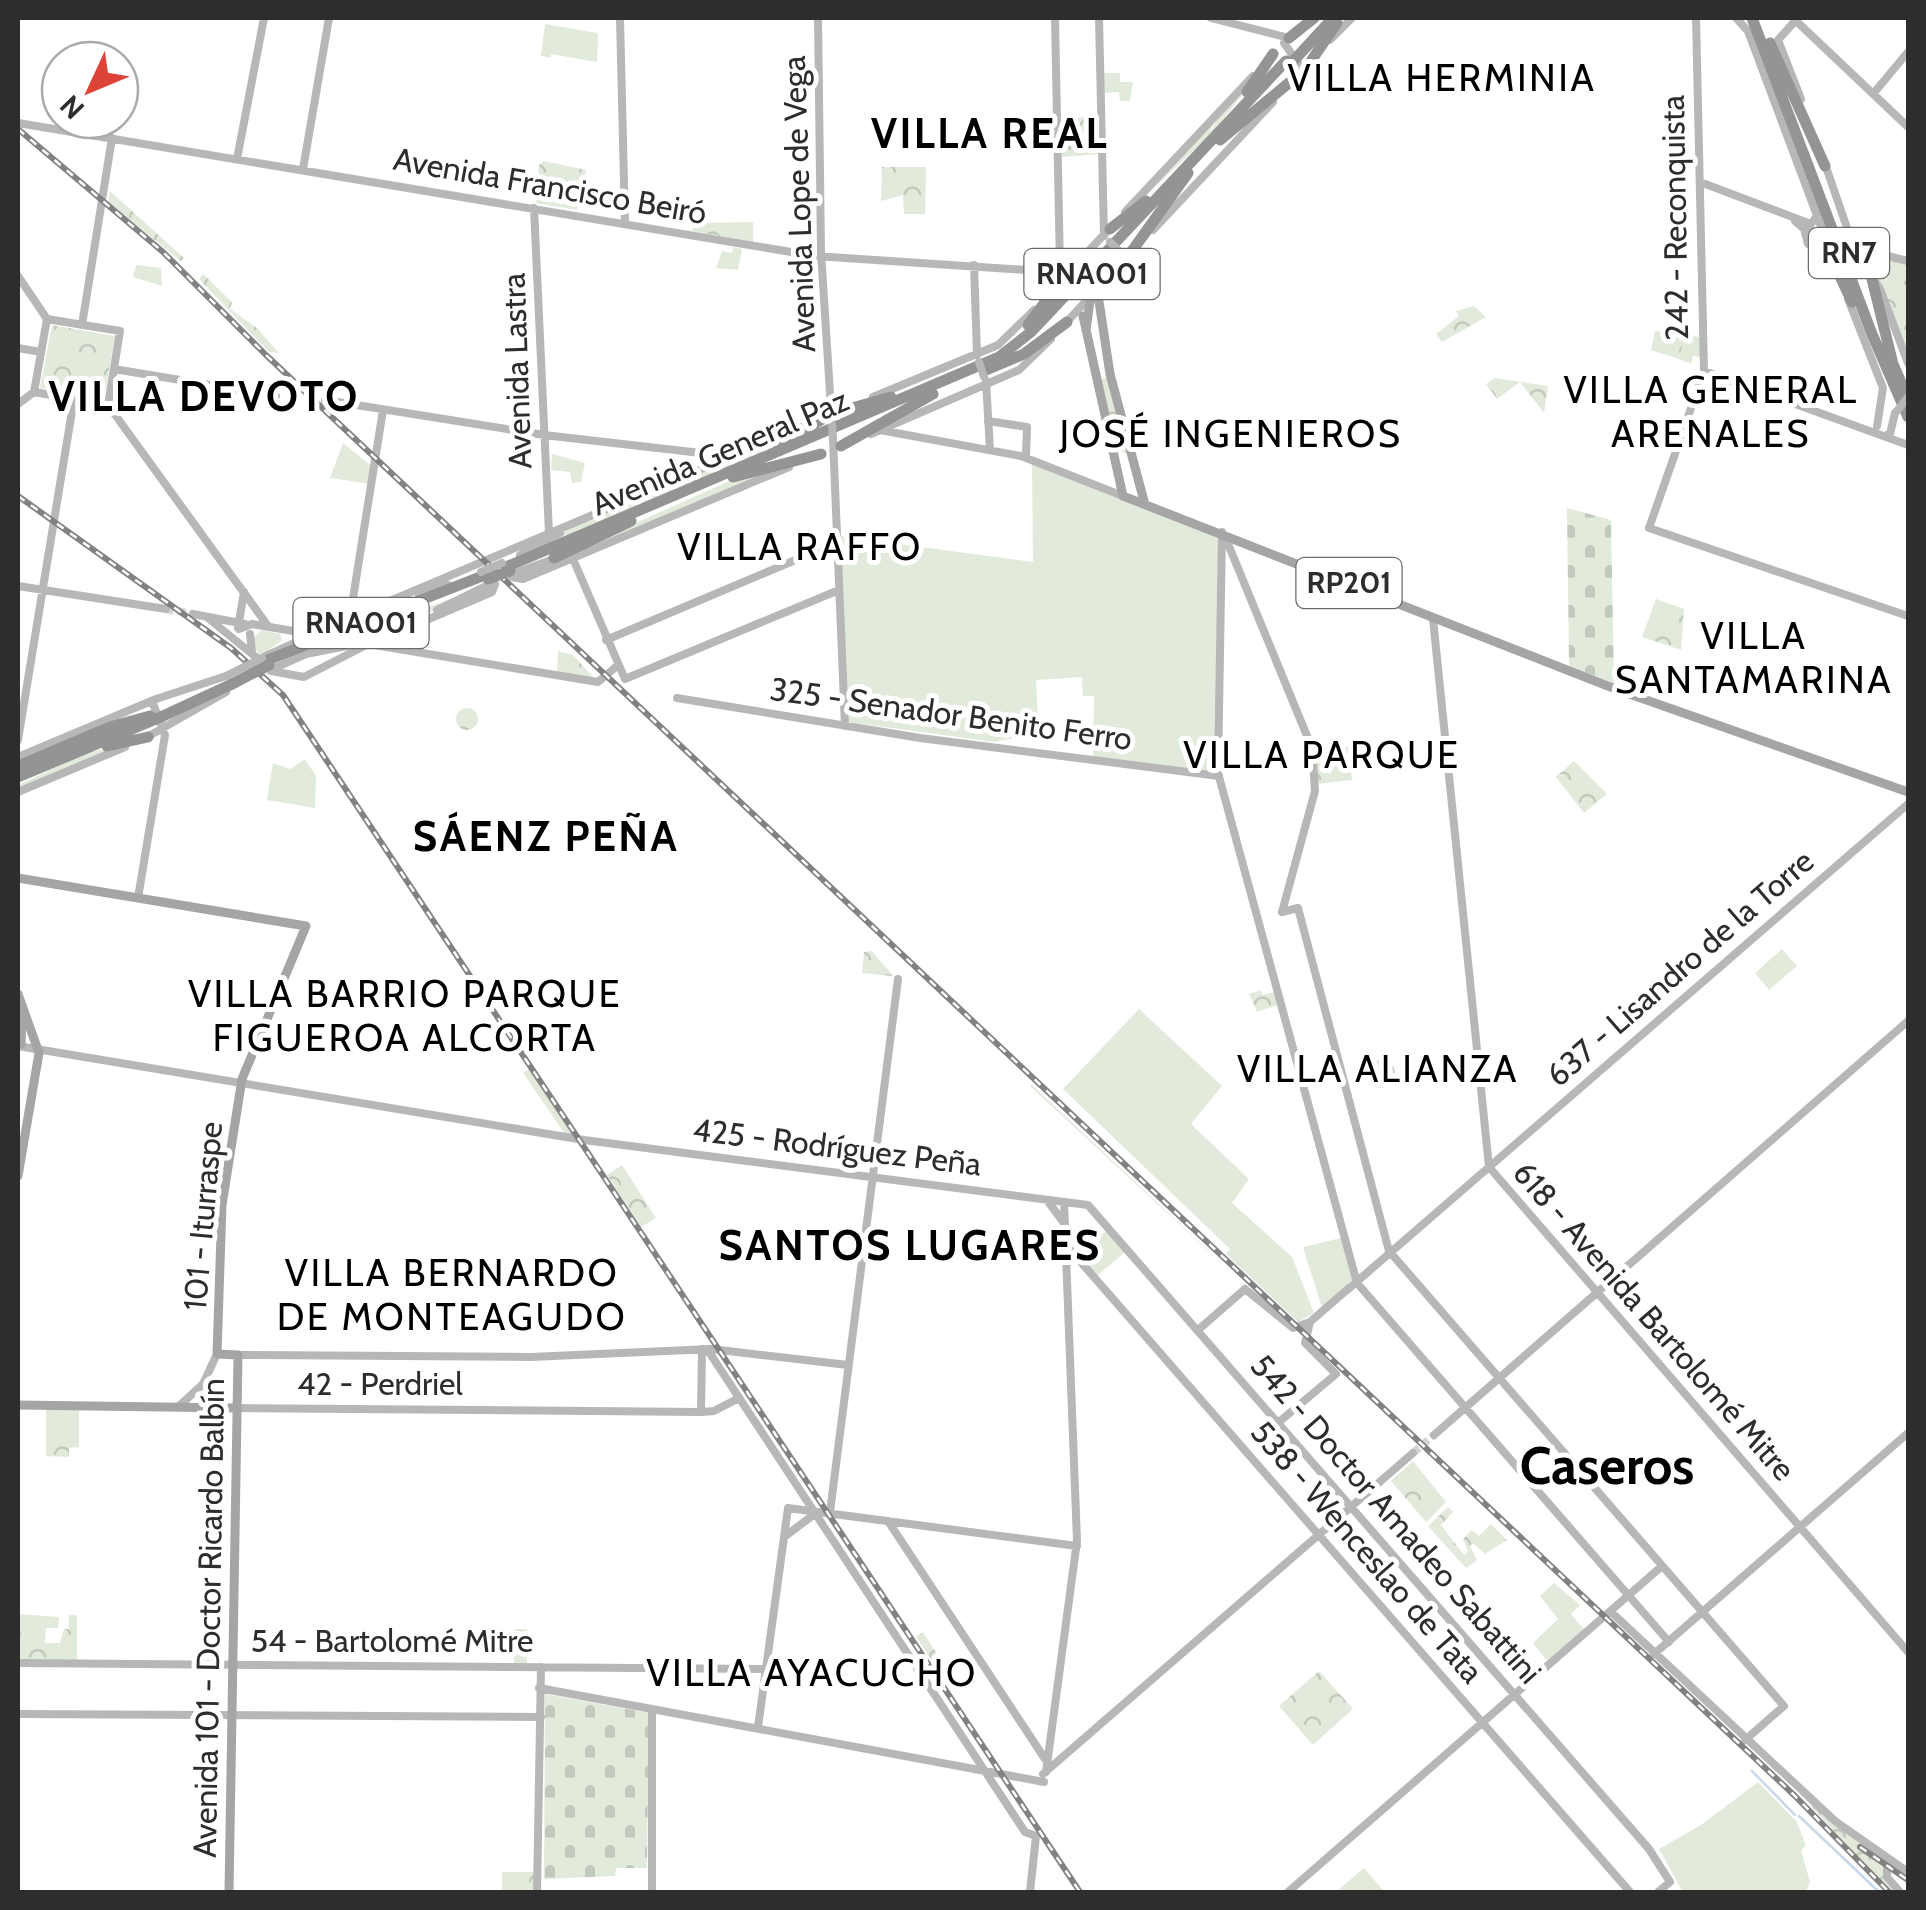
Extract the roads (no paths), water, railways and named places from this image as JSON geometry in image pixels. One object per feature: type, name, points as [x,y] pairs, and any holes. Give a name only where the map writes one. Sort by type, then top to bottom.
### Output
[{"type":"highway","points":[[1291,59],[1311,18]]},
{"type":"highway","points":[[1211,144],[1334,18]]},
{"type":"highway","name":"Avenida General Paz","points":[[265,662],[486,578],[504,567],[984,368],[1030,332],[1334,18]]},
{"type":"highway","name":"RN7","points":[[1760,18],[1774,40],[1908,398]]},
{"type":"highway","points":[[1749,23],[1786,128]]},
{"type":"highway","name":"RN7","points":[[1749,23],[1892,383],[1900,413]]},
{"type":"highway","points":[[1774,40],[1825,166]]},
{"type":"highway","points":[[1108,235],[1189,168]]},
{"type":"highway","points":[[1126,253],[1189,168]]},
{"type":"highway","points":[[1869,272],[1895,369]]},
{"type":"highway","points":[[984,368],[1022,332],[1070,273]]},
{"type":"highway","points":[[1839,273],[1892,383]]},
{"type":"highway","points":[[984,368],[1024,354],[1083,317]]},
{"type":"highway","points":[[845,410],[940,387]]},
{"type":"highway","points":[[728,476],[832,447],[940,387]]},
{"type":"highway","points":[[728,476],[830,419]]},
{"type":"highway","name":"Avenida General Paz","points":[[504,567],[639,516],[728,476]]},
{"type":"highway","points":[[554,558],[639,516]]},
{"type":"highway","name":"Avenida General Paz","points":[[56,757],[230,682],[265,662],[486,578]]},
{"type":"highway","points":[[353,616],[458,586]]},
{"type":"highway","points":[[56,757],[78,739],[157,715]]},
{"type":"highway","name":"Avenida General Paz","points":[[18,770],[157,715]]},
{"type":"highway","points":[[18,770],[56,757],[148,737]]},
{"type":"main road","points":[[1092,289],[1083,317],[1123,494]]},
{"type":"main road","points":[[1083,317],[1110,374],[1144,501]]},
{"type":"main road","name":"RP201","points":[[1123,494],[1223,534]]},
{"type":"main road","name":"RP201","points":[[1123,494],[1433,618]]},
{"type":"main road","points":[[1433,618],[1618,690],[1908,791]]},
{"type":"main road","points":[[18,878],[138,898]]},
{"type":"main road","name":"101 - Iturraspe","points":[[138,898],[306,926],[242,1084],[222,1204],[217,1354]]},
{"type":"main road","points":[[18,994],[39,1050],[18,1176]]},
{"type":"main road","points":[[20,1014],[39,1050]]},
{"type":"main road","points":[[19,1043],[20,1014]]},
{"type":"main road","points":[[217,1354],[238,1354]]},
{"type":"main road","name":"Avenida 101 - Doctor Ricardo Balbín","points":[[230,1889],[233,1410],[238,1354]]},
{"type":"main road","name":"42 - Perdriel","points":[[18,1405],[233,1410]]},
{"type":"street","points":[[237,159],[264,18]]},
{"type":"street","points":[[302,170],[329,18]]},
{"type":"street","points":[[620,18],[625,224]]},
{"type":"street","name":"Avenida Lope de Vega","points":[[818,18],[823,257],[845,726]]},
{"type":"street","points":[[1055,18],[1070,273],[1092,289]]},
{"type":"street","points":[[1099,18],[1108,235],[1126,253]]},
{"type":"street","points":[[1211,18],[1291,59]]},
{"type":"street","points":[[1083,317],[1092,289],[1291,59],[1352,18]]},
{"type":"street","name":"242 - Reconquista","points":[[1696,18],[1704,371],[1649,528],[1908,616]]},
{"type":"street","points":[[1736,18],[1749,23]]},
{"type":"street","points":[[1908,127],[1794,19],[1774,40],[1789,68],[1856,251],[1908,363]]},
{"type":"street","points":[[1873,94],[1908,52]]},
{"type":"street","name":"Avenida General Paz","points":[[504,567],[548,533],[728,458],[845,410],[984,368],[1003,342],[1070,273],[1291,59]]},
{"type":"street","points":[[1786,128],[1883,388],[1883,431]]},
{"type":"street","points":[[84,325],[114,140]]},
{"type":"street","name":"Avenida Francisco Beiró","points":[[120,140],[823,257],[1070,273]]},
{"type":"street","points":[[1700,182],[1813,224],[1820,213]]},
{"type":"street","name":"Avenida Lastra","points":[[534,208],[548,533]]},
{"type":"street","points":[[1793,218],[1839,273]]},
{"type":"street","points":[[1816,241],[1908,261]]},
{"type":"street","points":[[1862,249],[1886,266],[1880,275],[1869,272]]},
{"type":"street","points":[[974,265],[990,450]]},
{"type":"street","points":[[18,276],[42,316],[34,392],[18,404]]},
{"type":"street","points":[[42,316],[120,331],[108,405]]},
{"type":"street","points":[[18,351],[41,354]]},
{"type":"street","points":[[114,368],[276,393]]},
{"type":"street","points":[[504,567],[523,580],[574,559],[880,430],[984,368]]},
{"type":"street","points":[[1704,371],[1864,430],[1883,431],[1908,445]]},
{"type":"street","points":[[34,392],[108,405],[244,592],[250,628],[265,662]]},
{"type":"street","points":[[1883,431],[1908,398]]},
{"type":"street","points":[[18,712],[72,399]]},
{"type":"street","points":[[328,402],[544,437],[728,458]]},
{"type":"street","points":[[353,616],[383,412]]},
{"type":"street","points":[[988,420],[1027,427],[1027,454]]},
{"type":"street","points":[[880,430],[1027,454],[1123,494]]},
{"type":"street","name":"Avenida General Paz","points":[[265,662],[380,642],[581,520]]},
{"type":"street","points":[[1223,534],[1218,776],[1353,1270],[1351,1288],[1393,1324],[1669,1642]]},
{"type":"street","points":[[1223,534],[1313,752],[1315,791],[1282,912],[1298,908],[1390,1252],[1784,1706],[1745,1740]]},
{"type":"street","points":[[606,640],[838,542]]},
{"type":"street","name":"Avenida General Paz","points":[[504,567],[594,549]]},
{"type":"street","points":[[574,559],[616,666],[625,679],[838,590]]},
{"type":"street","name":"Avenida General Paz","points":[[265,662],[280,648],[394,599],[486,578]]},
{"type":"street","points":[[18,586],[166,609]]},
{"type":"street","points":[[18,740],[40,589]]},
{"type":"street","points":[[240,644],[250,628],[244,592]]},
{"type":"street","points":[[192,614],[250,628],[311,634]]},
{"type":"street","points":[[208,618],[265,662],[302,678],[368,644],[380,642],[598,682],[616,666]]},
{"type":"street","name":"618 - Avenida Bartolomé Mitre","points":[[1433,618],[1488,1168],[1908,1652]]},
{"type":"street","points":[[220,624],[280,633],[284,639],[280,648]]},
{"type":"street","points":[[310,653],[318,658],[319,668]]},
{"type":"street","name":"Avenida General Paz","points":[[157,715],[230,682]]},
{"type":"street","name":"325 - Senador Benito Ferro","points":[[677,698],[845,726],[1218,776]]},
{"type":"street","points":[[18,792],[148,737],[157,715]]},
{"type":"street","points":[[138,898],[157,715]]},
{"type":"street","points":[[18,770],[56,757]]},
{"type":"street","name":"637 - Lisandro de la Torre","points":[[1310,1322],[1908,804]]},
{"type":"street","points":[[784,1537],[824,1513],[848,1365],[898,979]]},
{"type":"street","points":[[1434,1435],[1908,1020]]},
{"type":"street","name":"425 - Rodríguez Peña","points":[[19,1043],[39,1050],[242,1084],[264,1083],[578,1139],[1090,1206]]},
{"type":"street","points":[[1047,1200],[1064,1223]]},
{"type":"street","points":[[540,1688],[1045,1777],[1077,1546],[1064,1202]]},
{"type":"street","name":"542 - Doctor Amadeo Sabattini","points":[[1090,1206],[1663,1867],[1670,1882],[1658,1892]]},
{"type":"street","name":"538 - Wenceslao de Tata","points":[[1066,1244],[1630,1892]]},
{"type":"street","points":[[1198,1330],[1246,1289],[1289,1327],[1310,1322]]},
{"type":"street","points":[[1279,1422],[1334,1372],[1304,1342],[1310,1322]]},
{"type":"street","points":[[238,1354],[517,1357],[708,1349],[848,1365]]},
{"type":"street","points":[[708,1349],[824,1513],[1025,1832],[1036,1836],[1030,1892]]},
{"type":"street","points":[[701,1412],[708,1349]]},
{"type":"street","points":[[178,1406],[206,1381],[217,1354]]},
{"type":"street","points":[[196,1392],[196,1407]]},
{"type":"street","name":"42 - Perdriel","points":[[233,1410],[714,1412],[740,1398]]},
{"type":"street","points":[[1654,1654],[1908,1433]]},
{"type":"street","points":[[1049,1760],[1413,1453]]},
{"type":"street","points":[[758,1727],[788,1508],[1077,1546]]},
{"type":"street","points":[[886,1520],[1049,1760]]},
{"type":"street","points":[[1288,1892],[1662,1566]]},
{"type":"street","points":[[1610,1615],[1835,1822],[1908,1872]]},
{"type":"street","name":"54 - Bartolomé Mitre","points":[[18,1663],[766,1669]]},
{"type":"street","points":[[539,1892],[541,1667]]},
{"type":"street","points":[[652,1708],[652,1892]]},
{"type":"street","points":[[18,1714],[540,1718]]},
{"type":"street","points":[[1887,1860],[1886,1875],[1904,1891]]},
{"type":"waterway","points":[[1752,1771],[1795,1815]]},
{"type":"waterway","points":[[1799,1816],[1879,1892]]},
{"type":"tunnel","points":[[166,609],[193,614]]},
{"type":"tunnel","points":[[1413,1453],[1434,1435]]},
{"type":"railway","points":[[18,129],[163,252],[266,355],[1795,1796],[1889,1892]]},
{"type":"railway","points":[[18,496],[231,648],[283,695],[1080,1892]]},
{"type":"railway","points":[[1860,1847],[1908,1880]]},
{"type":"district","name":"VILLA HERMINIA","points":[[1442,78]]},
{"type":"district","name":"VILLA REAL","points":[[990,133]]},
{"type":"district","name":"VILLA DEVOTO","points":[[204,396]]},
{"type":"district","name":"VILLA GENERAL ARENALES","points":[[1711,412]]},
{"type":"district","name":"JOSÉ INGENIEROS","points":[[1231,434]]},
{"type":"district","name":"VILLA RAFFO","points":[[800,547]]},
{"type":"district","name":"VILLA SANTAMARINA","points":[[1754,658]]},
{"type":"district","name":"VILLA PARQUE","points":[[1322,755]]},
{"type":"district","name":"SÁENZ PEÑA","points":[[546,836]]},
{"type":"district","name":"VILLA BARRIO PARQUE FIGUEROA ALCORTA","points":[[405,1016]]},
{"type":"district","name":"VILLA ALIANZA","points":[[1378,1069]]},
{"type":"district","name":"SANTOS LUGARES","points":[[910,1245]]},
{"type":"district","name":"VILLA BERNARDO DE MONTEAGUDO","points":[[452,1295]]},
{"type":"district","name":"Caseros","points":[[1607,1466]]},
{"type":"district","name":"VILLA AYACUCHO","points":[[812,1673]]}]
